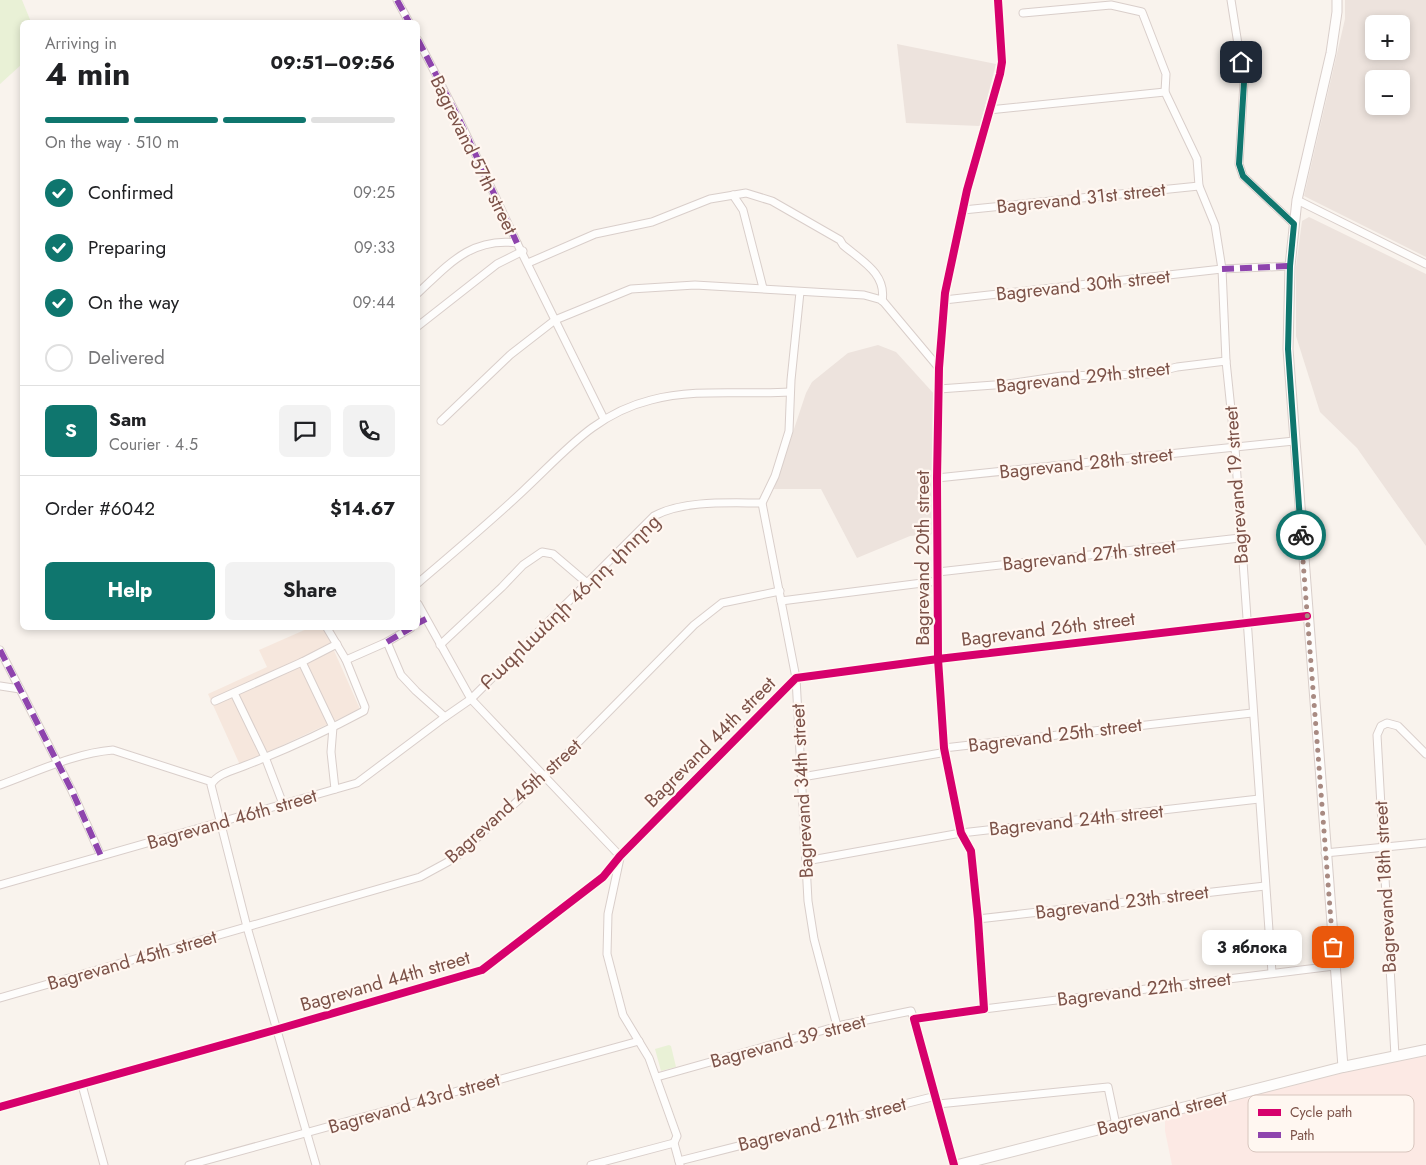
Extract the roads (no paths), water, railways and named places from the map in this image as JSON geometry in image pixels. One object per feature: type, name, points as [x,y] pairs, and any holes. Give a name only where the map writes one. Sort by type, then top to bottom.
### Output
[{"type":"main road","name":"Bagrevand street","points":[[958,1165],[1343,1067],[1426,1050]]},
{"type":"street","points":[[397,0],[407,20]]},
{"type":"street","name":"Bagrevand 20th street","points":[[984,1009],[971,851],[961,833],[944,748],[938,659],[937,478],[939,368],[944,300],[963,210],[1000,74],[1002,62],[998,0]]},
{"type":"street","points":[[1231,0],[1244,82],[1239,164],[1243,176],[1294,224]]},
{"type":"street","points":[[1336,0],[1337,12],[1331,53],[1297,200],[1290,266],[1288,349],[1325,853],[1343,1067]]},
{"type":"street","name":"Bagrevand 19 street","points":[[1023,13],[1112,5],[1142,12],[1166,74],[1166,92],[1198,159],[1200,186],[1215,225],[1222,269],[1226,362],[1235,448],[1252,713],[1272,973]]},
{"type":"street","name":"Bagrevand 57th street","points":[[420,44],[458,117],[517,243],[523,251],[604,419]]},
{"type":"street","points":[[989,110],[1166,92]]},
{"type":"street","name":"Bagrevand 31st street","points":[[963,210],[1200,186]]},
{"type":"street","points":[[528,263],[595,234],[652,222],[710,199],[746,193],[772,201],[840,240],[843,245],[873,270],[881,280],[884,294],[882,301]]},
{"type":"street","points":[[733,195],[743,210],[763,288]]},
{"type":"street","points":[[1297,200],[1426,264]]},
{"type":"street","points":[[420,291],[462,253],[479,245],[507,242],[517,243]]},
{"type":"street","points":[[420,324],[497,264],[523,251]]},
{"type":"street","name":"Bagrevand 30th street","points":[[944,300],[1222,269],[1290,266]]},
{"type":"street","points":[[441,421],[510,356],[555,320],[631,289],[695,285],[864,295],[882,301],[939,368]]},
{"type":"street","points":[[762,503],[775,476],[789,431],[790,392],[800,292]]},
{"type":"street","name":"Bagrevand 29th street","points":[[939,389],[1008,384],[1062,376],[1149,374],[1177,368],[1226,362]]},
{"type":"street","points":[[420,581],[524,490],[562,451],[604,419],[651,400],[680,395],[790,392]]},
{"type":"street","name":"Bagrevand 28th street","points":[[937,478],[1294,441]]},
{"type":"street","name":"Բագրևանդի 46-րդ փողոց","points":[[446,717],[471,699],[654,516],[663,512],[716,503],[762,503]]},
{"type":"street","name":"Bagrevand 34th street","points":[[762,503],[796,678],[808,900],[814,939],[837,1026]]},
{"type":"street","name":"Bagrevand 27th street","points":[[938,572],[1240,538]]},
{"type":"street","points":[[440,645],[523,565],[542,552],[553,554],[587,583]]},
{"type":"street","points":[[781,601],[938,580]]},
{"type":"street","name":"Bagrevand 45th street","points":[[0,998],[420,878],[455,858],[546,776],[694,625],[722,603],[780,591]]},
{"type":"street","points":[[420,608],[471,699],[620,856],[608,914],[606,954],[623,1015],[649,1058],[657,1077],[677,1136],[674,1143],[680,1163]]},
{"type":"street","name":"Bagrevand 26th street","points":[[796,678],[938,659],[1307,616]]},
{"type":"street","points":[[420,622],[426,618]]},
{"type":"street","points":[[0,785],[58,763],[101,751],[113,750],[212,782],[228,772],[333,728],[364,711],[365,707],[346,660],[328,630]]},
{"type":"street","points":[[346,660],[387,642],[408,630]]},
{"type":"street","points":[[387,642],[401,675],[446,717]]},
{"type":"street","points":[[214,701],[302,662],[336,644]]},
{"type":"street","points":[[0,650],[58,763],[101,856]]},
{"type":"street","points":[[302,662],[333,728],[331,752],[335,789]]},
{"type":"street","name":"Bagrevand 44th street","points":[[0,1106],[82,1085],[482,970],[603,877],[620,856],[796,678]]},
{"type":"street","points":[[0,686],[20,689]]},
{"type":"street","points":[[234,693],[265,757],[283,804]]},
{"type":"street","name":"Bagrevand 25th street","points":[[802,777],[942,753],[944,748],[1252,713]]},
{"type":"street","name":"Bagrevand 46th street","points":[[0,885],[357,783],[446,717]]},
{"type":"street","name":"Bagrevand 18th street","points":[[1395,1056],[1382,848],[1377,735],[1380,726],[1387,723],[1398,726],[1426,754]]},
{"type":"street","points":[[212,782],[247,927],[316,1165]]},
{"type":"street","name":"Bagrevand 24th street","points":[[806,861],[961,833],[1259,799]]},
{"type":"street","points":[[1325,853],[1426,843]]},
{"type":"street","name":"Bagrevand 23th street","points":[[978,919],[1265,886]]},
{"type":"street","name":"Bagrevand 22th street","points":[[984,1009],[1334,966]]},
{"type":"street","points":[[954,1165],[914,1019],[984,1009]]},
{"type":"street","name":"Bagrevand 39 street","points":[[657,1077],[837,1026],[911,1011],[914,1019]]},
{"type":"street","name":"Bagrevand 43rd street","points":[[190,1165],[639,1041]]},
{"type":"street","points":[[82,1085],[104,1165]]},
{"type":"street","points":[[938,1104],[1108,1087],[1116,1125]]},
{"type":"street","name":"Bagrevand 21th street","points":[[680,1163],[936,1096]]},
{"type":"street","points":[[591,1165],[674,1143]]},
{"type":"place","name":"3 яблока","points":[[1333,947]]}]
